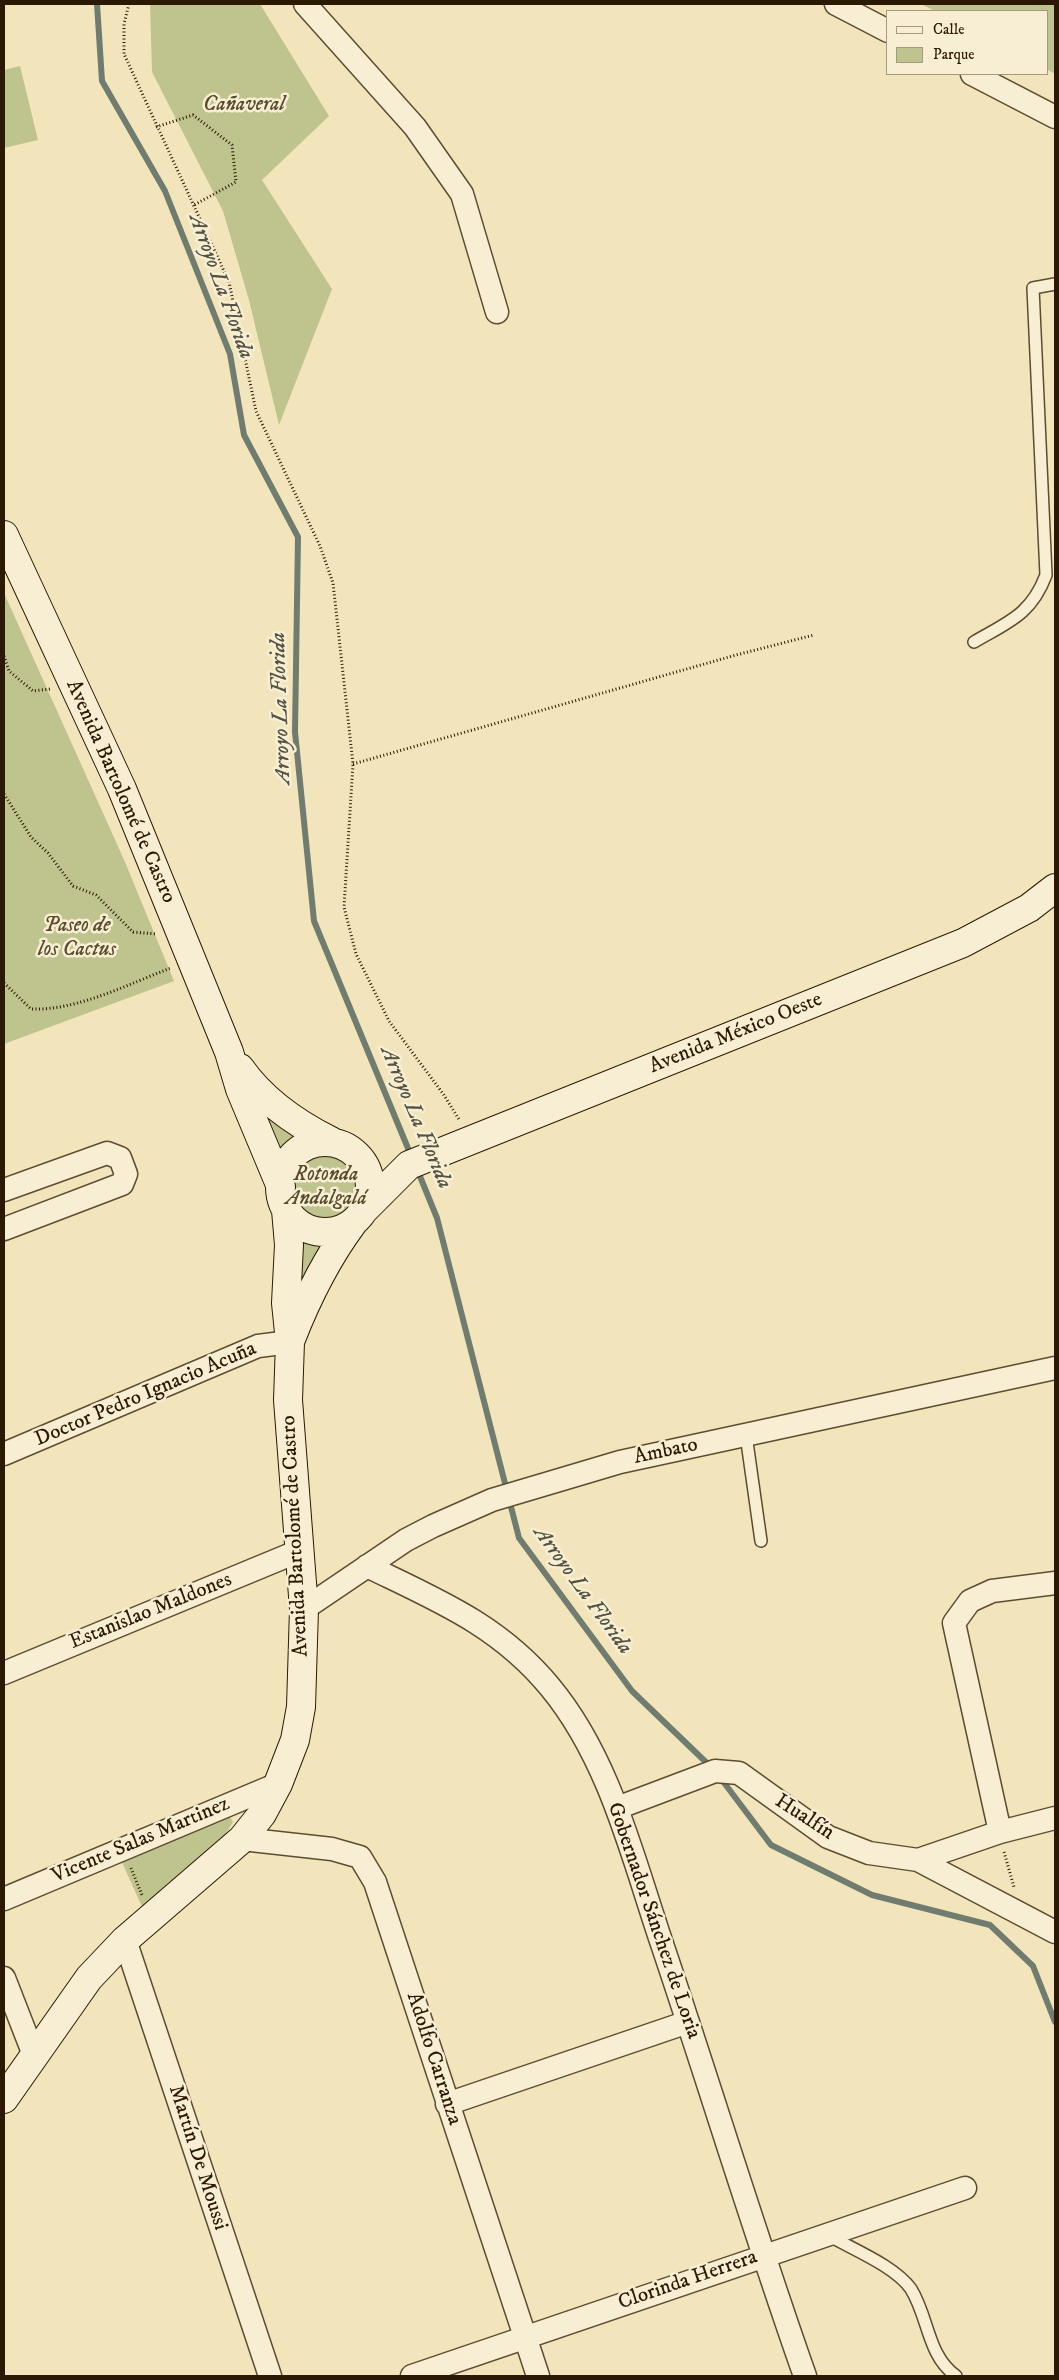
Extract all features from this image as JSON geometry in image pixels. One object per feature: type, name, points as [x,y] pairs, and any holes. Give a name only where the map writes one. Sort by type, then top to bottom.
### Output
[{"type":"main road","name":"Avenida Bartolomé de Castro","points":[[4,535],[122,789],[229,1052],[240,1089],[283,1198],[289,1245],[286,1303],[290,1342],[288,1400],[304,1609],[301,1707],[295,1740],[278,1784],[262,1814],[242,1839],[125,1940],[89,1978],[4,2099]]},
{"type":"main road","name":"Avenida México Oeste","points":[[359,1216],[408,1165],[963,943],[1029,908],[1055,888]]},
{"type":"main road","name":"Avenida Bartolomé de Castro","points":[[229,1052],[251,1083],[277,1108],[300,1125],[338,1144]]},
{"type":"main road","points":[[338,1144],[356,1154],[368,1174],[369,1197],[359,1216],[334,1232],[310,1231],[297,1223],[283,1198],[282,1173],[295,1154],[309,1144],[338,1144],[408,1165]]},
{"type":"main road","name":"Avenida Bartolomé de Castro","points":[[290,1342],[304,1307],[340,1240],[359,1216]]},
{"type":"street","points":[[305,4],[414,127],[462,194],[496,312]]},
{"type":"street","points":[[836,4],[886,29]]},
{"type":"street","points":[[974,75],[1055,117]]},
{"type":"street","points":[[4,1229],[122,1184],[126,1174],[120,1158],[106,1153],[5,1188]]},
{"type":"street","name":"Doctor Pedro Ignacio Acuña","points":[[4,1454],[258,1346],[290,1342]]},
{"type":"street","name":"Ambato","points":[[304,1609],[406,1540],[492,1500],[526,1489],[620,1462],[1055,1368]]},
{"type":"street","name":"Estanislao Maldones","points":[[4,1673],[299,1551]]},
{"type":"street","name":"Gobernador Sánchez de Loria","points":[[367,1566],[464,1612],[509,1643],[550,1686],[579,1727],[617,1808],[688,2022],[762,2256],[805,2376]]},
{"type":"street","points":[[1000,1832],[954,1624],[970,1601],[992,1591],[1055,1583]]},
{"type":"street","name":"Hualfín","points":[[617,1808],[715,1771],[739,1773],[828,1837],[869,1853],[918,1860],[1000,1832],[1055,1818]]},
{"type":"street","name":"Vicente Salas Martinez","points":[[4,1899],[278,1784]]},
{"type":"street","name":"Adolfo Carranza","points":[[242,1839],[332,1849],[360,1857],[375,1882],[538,2376]]},
{"type":"street","points":[[918,1860],[1055,1932]]},
{"type":"street","name":"Martín De Moussi","points":[[125,1940],[270,2376]]},
{"type":"street","points":[[4,1978],[34,2055]]},
{"type":"street","points":[[447,2104],[688,2022]]},
{"type":"street","name":"Clorinda Herrera","points":[[412,2376],[965,2188]]},
{"type":"lane","points":[[974,642],[1022,615],[1039,594],[1046,576],[1034,288],[1055,284]]},
{"type":"lane","points":[[746,1435],[761,1541]]},
{"type":"lane","points":[[826,2234],[891,2270],[910,2288],[921,2310],[934,2350],[944,2368],[956,2376]]},
{"type":"path","points":[[129,4],[124,24],[124,54],[229,282],[256,411],[320,546],[333,583],[353,764],[344,907],[356,954],[389,1021],[444,1095],[472,1141]]},
{"type":"path","points":[[156,127],[193,116],[232,145],[236,182],[194,205]]},
{"type":"path","points":[[353,764],[736,655],[814,635]]},
{"type":"path","points":[[4,656],[9,671],[33,690],[47,690],[71,680]]},
{"type":"path","points":[[4,794],[31,837],[48,853],[74,886],[96,895],[133,932],[186,948]]},
{"type":"path","points":[[4,983],[31,1009],[45,1010],[68,1006],[186,948]]},
{"type":"path","points":[[1000,1832],[1010,1878],[1026,1916]]},
{"type":"path","points":[[123,1849],[152,1917]]},
{"type":"green space","name":"Cañaveral","points":[[150,4],[260,4],[329,116],[262,180],[332,289],[279,425],[249,300],[223,211],[152,72]]},
{"type":"green space","points":[[921,4],[1055,4],[1055,74],[1049,71],[1049,10],[933,10]]},
{"type":"green space","points":[[20,66],[38,140],[4,148],[4,70]]},
{"type":"green space","name":"Paseo de los Cactus","points":[[4,593],[125,862],[174,981],[4,1044]]},
{"type":"green space","points":[[259,1108],[298,1137],[278,1152]]},
{"type":"green space","name":"Rotonda Andalgalá","points":[[326,1154],[339,1157],[350,1164],[357,1175],[360,1188],[357,1201],[350,1212],[339,1219],[326,1222],[313,1219],[302,1212],[295,1201],[292,1188],[295,1175],[302,1164],[313,1157]]},
{"type":"green space","points":[[297,1238],[324,1246],[296,1303]]},
{"type":"green space","points":[[225,1817],[230,1817],[233,1822],[222,1840],[143,1909],[121,1860]]},
{"type":"waterway","name":"Arroyo La Florida","points":[[97,4],[102,81],[165,191],[230,354],[244,435],[298,537],[295,732],[314,921],[412,1158]]},
{"type":"waterway","name":"Arroyo La Florida","points":[[417,1169],[437,1218],[519,1538],[632,1691],[711,1767]]},
{"type":"waterway","name":"Arroyo La Florida","points":[[719,1776],[771,1845],[872,1895],[990,1925],[1033,1966],[1055,2022]]}]
